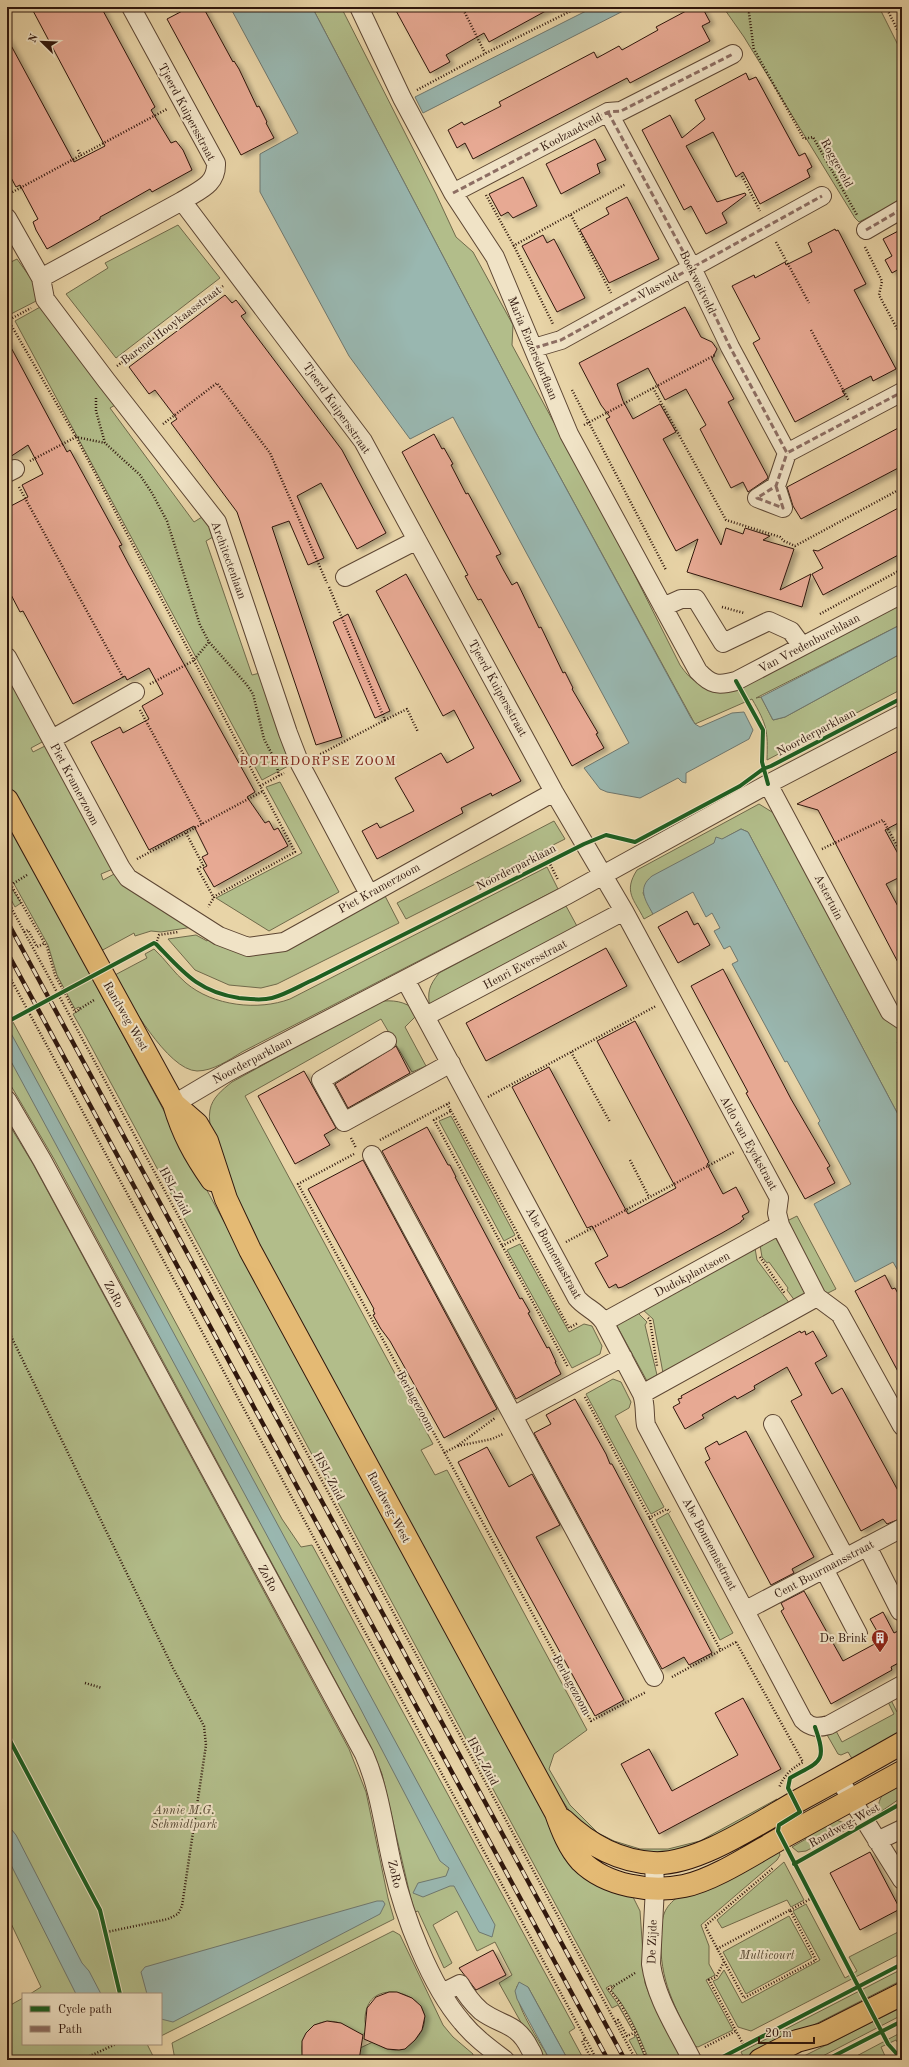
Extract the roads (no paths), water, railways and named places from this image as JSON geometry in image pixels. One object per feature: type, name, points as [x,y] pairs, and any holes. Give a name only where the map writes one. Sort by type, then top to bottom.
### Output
[{"type":"main road","name":"Randweg West","points":[[7,800],[174,1104],[182,1129],[193,1153],[226,1199]]},
{"type":"main road","name":"Randweg-West","points":[[226,1199],[262,1271],[556,1813],[566,1839],[581,1861],[595,1872],[617,1883],[631,1886],[684,1886],[718,1874],[902,1772]]},
{"type":"main road","name":"Randweg-West","points":[[556,1813],[591,1844],[607,1852],[630,1860],[654,1863],[688,1858],[712,1849],[902,1743]]},
{"type":"main road","points":[[752,2049],[797,2041],[823,2034],[902,1994]]},
{"type":"main road","points":[[784,2060],[801,2052],[823,2034]]},
{"type":"street","name":"Tjeerd Kuipersstraat","points":[[131,7],[216,162],[216,173],[212,181],[182,201],[239,274],[363,441],[554,792],[603,876]]},
{"type":"street","name":"Maria Enzersdorflaan","points":[[359,7],[402,98],[453,193],[495,257],[569,434],[698,671],[713,684]]},
{"type":"street","name":"Koolzaadveld","points":[[453,193],[608,112],[621,111],[733,54]]},
{"type":"street","name":"Boekweitveld","points":[[608,112],[692,268],[730,347],[787,453]]},
{"type":"street","name":"Vlasveld","points":[[534,348],[561,340],[618,307],[822,196]]},
{"type":"street","points":[[41,278],[182,201]]},
{"type":"street","points":[[866,230],[902,209]]},
{"type":"street","name":"Architectenlaan","points":[[7,218],[41,278],[45,299],[217,522],[288,733],[300,764],[369,894]]},
{"type":"street","points":[[776,486],[787,453],[902,392]]},
{"type":"street","points":[[344,577],[417,540]]},
{"type":"street","name":"Van Vredenburchlaan","points":[[713,684],[726,684],[736,681],[902,594]]},
{"type":"street","points":[[663,607],[681,599],[696,599],[723,643],[769,620],[791,630],[802,646]]},
{"type":"street","name":"Piet Kramerzoom","points":[[7,657],[120,868],[128,878],[219,936],[248,946],[284,942],[554,792]]},
{"type":"street","points":[[52,739],[133,693]]},
{"type":"street","name":"Noorderparklaan","points":[[174,1104],[228,1072],[406,981],[603,876],[768,784],[902,714]]},
{"type":"street","name":"Astertuin","points":[[768,784],[808,856],[890,1012],[902,1020]]},
{"type":"street","name":"Aldo van Eyckstraat","points":[[603,876],[624,911],[780,1198],[777,1214],[780,1225],[817,1297],[840,1314],[902,1426]]},
{"type":"street","name":"Henri Eversstraat","points":[[426,1016],[624,911]]},
{"type":"street","name":"Abe Bonnemastraat","points":[[406,981],[580,1302],[602,1318],[623,1357],[646,1404],[644,1417],[646,1425],[746,1610],[802,1720],[808,1725],[815,1727],[829,1725],[902,1685]]},
{"type":"street","points":[[387,1041],[321,1080],[344,1122],[451,1063]]},
{"type":"street","name":"ZoRo","points":[[7,1100],[42,1160],[364,1754],[375,1783],[393,1869],[407,1920],[442,1993],[474,2036],[505,2060]]},
{"type":"street","points":[[369,1150],[511,1423],[656,1681]]},
{"type":"street","name":"Dudokplantsoen","points":[[602,1318],[634,1305],[757,1239],[780,1225]]},
{"type":"street","points":[[642,1394],[817,1297]]},
{"type":"street","points":[[511,1423],[623,1357]]},
{"type":"street","points":[[773,1424],[845,1558]]},
{"type":"street","name":"Cent Buurmansstraat","points":[[746,1610],[902,1528]]},
{"type":"street","points":[[867,1546],[900,1611]]},
{"type":"street","points":[[824,1569],[858,1634]]},
{"type":"street","name":"Randweg-West","points":[[839,1779],[902,1880]]},
{"type":"street","points":[[878,1841],[902,1829]]},
{"type":"street","name":"De Zijde","points":[[654,1863],[655,1887],[651,1964],[656,1992],[696,2055]]},
{"type":"street","points":[[442,1993],[460,1984],[467,1997],[483,2012],[511,2026],[521,2034],[528,2044],[534,2060]]},
{"type":"water","points":[[230,7],[312,7],[536,433],[691,718],[695,724],[700,727],[732,713],[744,712],[753,730],[749,739],[686,773],[686,783],[682,782],[678,778],[640,798],[607,792],[600,789],[584,768],[629,743],[453,417],[410,439],[349,356],[260,192],[260,154],[298,133]]},
{"type":"water","points":[[594,7],[631,7],[423,113],[415,97]]},
{"type":"water","points":[[902,624],[902,653],[785,717],[773,720],[761,697]]},
{"type":"water","points":[[741,829],[748,832],[902,1122],[902,1278],[893,1262],[855,1282],[814,1204],[851,1184],[818,1123],[820,1121],[787,1061],[785,1062],[732,964],[738,961],[730,946],[724,949],[714,931],[720,928],[712,913],[706,917],[693,892],[653,914],[645,899],[645,885],[652,876],[714,843],[716,837],[722,839]]},
{"type":"water","points":[[7,1026],[495,1925],[492,1937],[479,1932],[454,1886],[450,1886],[423,1897],[413,1893],[418,1883],[446,1876],[449,1868],[440,1861],[358,1704],[7,1054]]},
{"type":"water","points":[[7,1824],[16,1835],[82,1963],[89,1971],[100,1993],[75,1993],[7,1857]]},
{"type":"water","points":[[377,1901],[383,1901],[385,1904],[380,1914],[173,2022],[162,2019],[162,1993],[147,1993],[141,1972],[145,1967]]},
{"type":"water","points":[[519,1982],[528,1987],[568,2060],[550,2060],[517,1999],[515,1991]]},
{"type":"railway","points":[[7,921],[625,2060]]},
{"type":"railway","points":[[7,952],[608,2060]]},
{"type":"place","name":"De Brink","points":[[880,1653]]},
{"type":"district","name":"BOTERDORPSE ZOOM","points":[[318,760]]},
{"type":"park label","name":"Annie M.G. Schmidtpark","points":[[184,1817]]},
{"type":"park label","name":"Multicourt","points":[[767,1955]]}]
